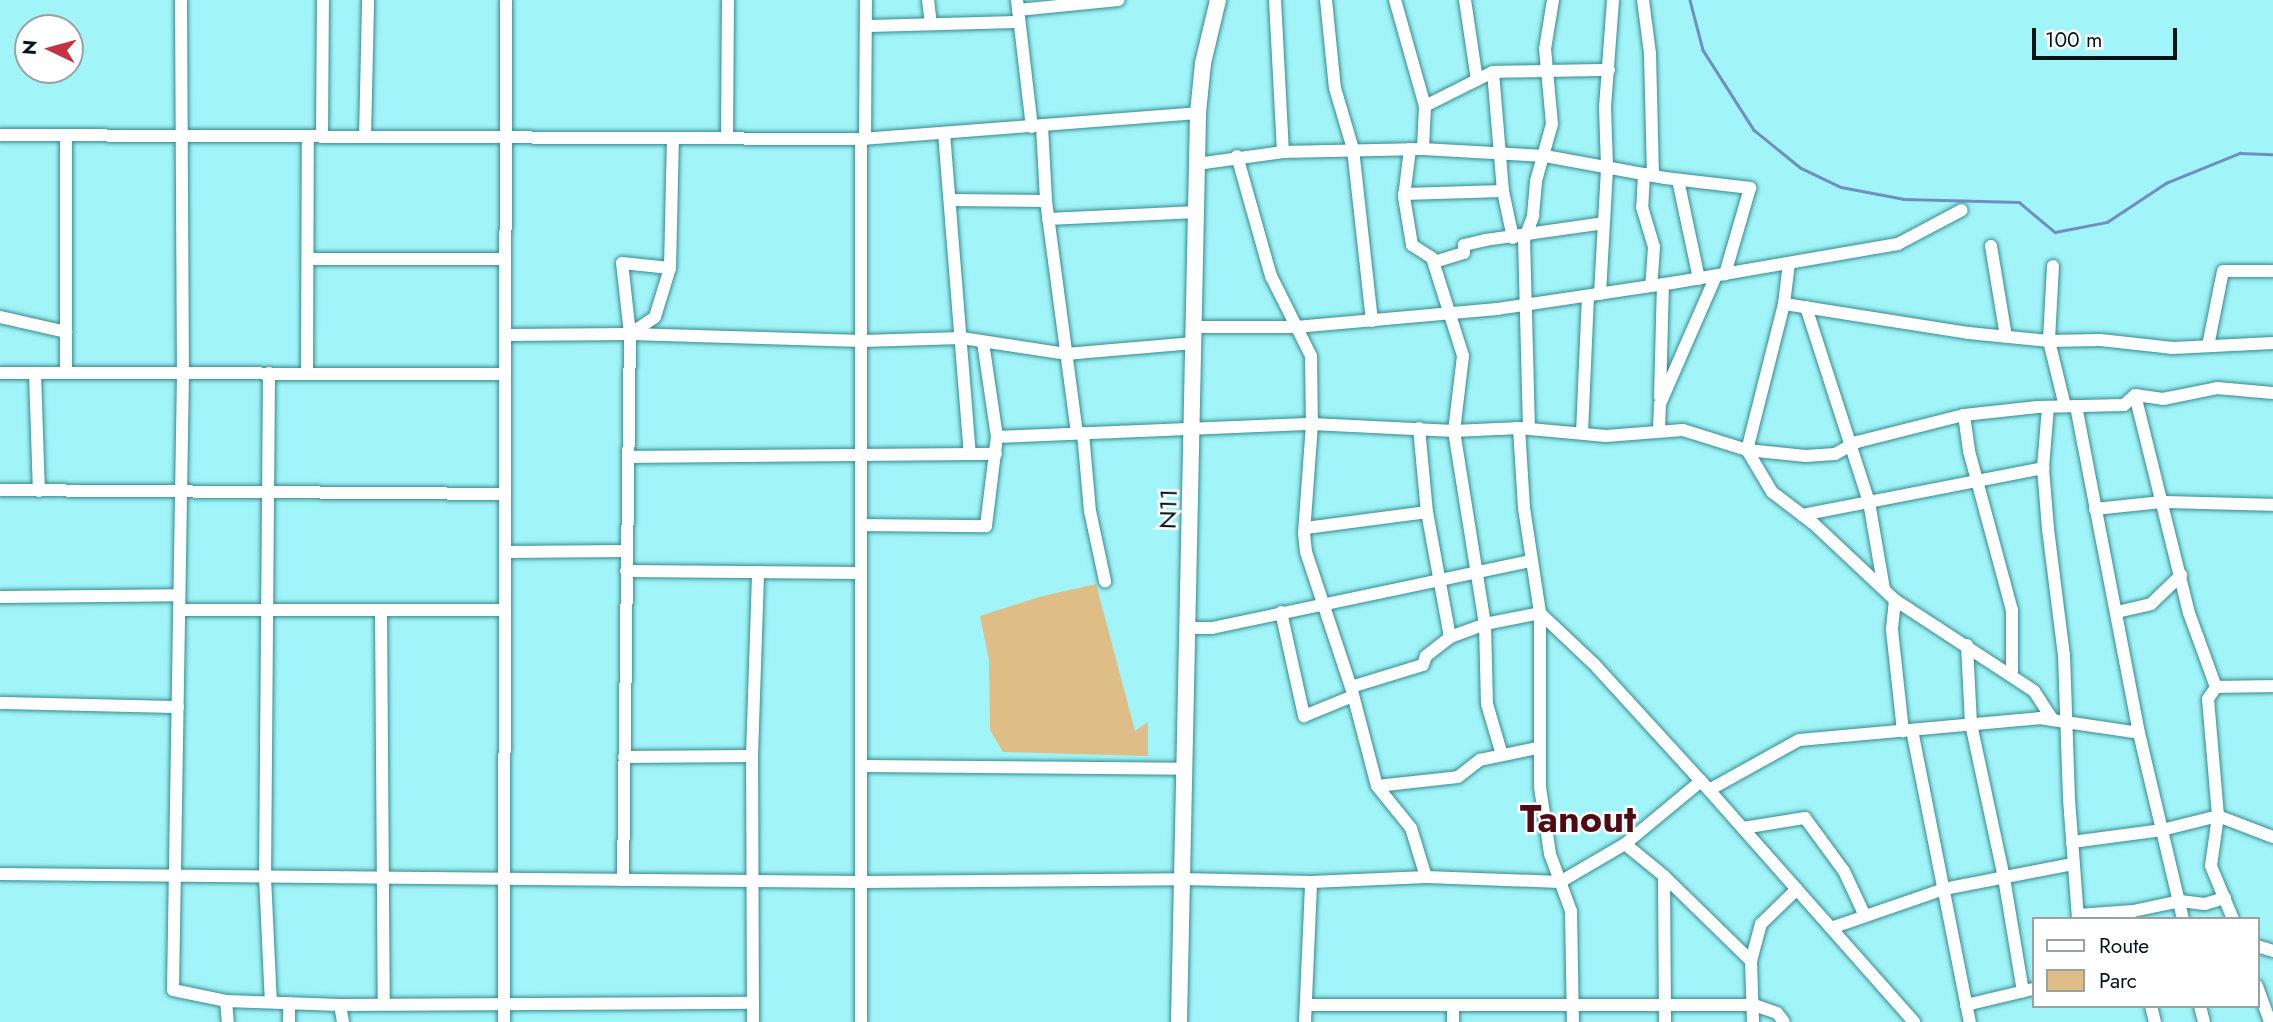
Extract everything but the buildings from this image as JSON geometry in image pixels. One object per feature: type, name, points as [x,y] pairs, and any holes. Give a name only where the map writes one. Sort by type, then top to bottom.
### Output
[{"type":"main road","name":"N11","points":[[1179,1022],[1198,113],[1206,50],[1218,0]]},
{"type":"street","points":[[181,0],[183,373],[173,990],[226,1001],[340,1005],[752,1003]]},
{"type":"street","points":[[322,137],[323,0]]},
{"type":"street","points":[[365,137],[368,0]]},
{"type":"street","points":[[503,1022],[506,0]]},
{"type":"street","points":[[727,138],[728,0]]},
{"type":"street","points":[[861,1022],[861,456],[866,0]]},
{"type":"street","points":[[928,0],[931,24]]},
{"type":"street","points":[[866,26],[931,24],[1119,0]]},
{"type":"street","points":[[1275,0],[1283,152]]},
{"type":"street","points":[[1326,0],[1335,88],[1353,149],[1372,321]]},
{"type":"street","points":[[1395,0],[1424,106],[1404,194],[1412,245],[1434,262],[1452,313],[1463,356],[1454,431],[1485,624],[1487,704],[1502,755]]},
{"type":"street","points":[[1465,0],[1477,80]]},
{"type":"street","points":[[1519,236],[1533,216],[1536,181],[1552,124],[1545,49],[1553,0]]},
{"type":"street","points":[[1582,433],[1594,295],[1604,223],[1607,167],[1605,107],[1613,0]]},
{"type":"street","points":[[1643,0],[1650,53],[1648,175],[1642,207],[1654,247],[1657,285],[1660,404],[1658,431]]},
{"type":"street","points":[[1018,11],[1037,127],[1066,354],[1090,511],[1105,581]]},
{"type":"street","points":[[1424,106],[1493,72],[1609,70]]},
{"type":"street","points":[[1493,72],[1503,191],[1519,236],[1527,305],[1524,508],[1540,613],[1537,748],[1548,840],[1571,911],[1573,1022]]},
{"type":"street","points":[[0,135],[863,139],[1198,113]]},
{"type":"street","points":[[944,133],[970,454]]},
{"type":"street","points":[[66,136],[66,373]]},
{"type":"street","points":[[307,373],[308,137]]},
{"type":"street","points":[[630,334],[655,317],[670,268],[673,138]]},
{"type":"street","points":[[1197,164],[1237,156],[1283,152],[1416,149],[1545,156],[1678,180],[1750,188],[1720,275],[1660,404]]},
{"type":"street","points":[[1237,156],[1271,276],[1311,356],[1312,424],[1306,552],[1352,691],[1377,786],[1411,828],[1426,877]]},
{"type":"street","points":[[1678,180],[1699,279]]},
{"type":"street","points":[[1404,194],[1503,191]]},
{"type":"street","points":[[950,200],[1046,201]]},
{"type":"street","points":[[506,335],[630,334],[862,341],[962,338],[1066,354],[1194,335],[1527,305],[1699,279],[1898,244],[1962,210]]},
{"type":"street","points":[[1048,219],[1197,212]]},
{"type":"street","points":[[1434,262],[1464,253],[1464,245],[1604,223]]},
{"type":"street","points":[[1991,246],[2006,337]]},
{"type":"street","points":[[307,259],[505,258]]},
{"type":"street","points":[[623,880],[630,334],[622,263],[670,268]]},
{"type":"street","points":[[1789,264],[1784,304],[1748,450],[1772,492],[1802,515],[1895,600],[2034,691],[2053,720]]},
{"type":"street","points":[[2053,266],[2049,341],[2071,406],[2095,509],[2139,733],[2183,917]]},
{"type":"street","points":[[2208,346],[2223,271],[2273,271]]},
{"type":"street","points":[[1784,304],[2049,341],[2100,340],[2173,348],[2273,343]]},
{"type":"street","points":[[1806,307],[1868,502],[1884,589]]},
{"type":"street","points":[[0,317],[66,332]]},
{"type":"street","points":[[861,525],[986,526],[996,437],[983,342]]},
{"type":"street","points":[[0,373],[505,374]]},
{"type":"street","points":[[36,373],[38,491]]},
{"type":"street","points":[[269,373],[265,877],[271,1002]]},
{"type":"street","points":[[2135,395],[2163,399],[2217,388],[2273,393]]},
{"type":"street","points":[[996,437],[1312,424],[1454,431],[1524,428],[1606,436],[1683,430],[1748,450],[1806,456],[1835,454],[1849,447],[1965,415],[2048,407],[2124,405],[2135,395]]},
{"type":"street","points":[[2135,395],[2189,613],[2216,687]]},
{"type":"street","points":[[2048,407],[2043,468],[2064,655],[2073,864],[2078,917],[2123,915],[2180,901],[2205,904],[2225,898]]},
{"type":"street","points":[[1965,415],[1977,481],[2012,610],[2012,675]]},
{"type":"street","points":[[1419,428],[1427,512],[1450,637]]},
{"type":"street","points":[[628,457],[996,454]]},
{"type":"street","points":[[1802,515],[2043,468]]},
{"type":"street","points":[[0,490],[505,494]]},
{"type":"street","points":[[2095,509],[2162,502],[2273,505]]},
{"type":"street","points":[[1306,528],[1427,512]]},
{"type":"street","points":[[505,552],[626,551]]},
{"type":"street","points":[[1187,628],[1213,628],[1438,580],[1476,575],[1531,561]]},
{"type":"street","points":[[626,572],[861,573]]},
{"type":"street","points":[[753,1022],[752,756],[758,572]]},
{"type":"street","points":[[2117,612],[2151,604],[2181,575]]},
{"type":"street","points":[[0,597],[179,595]]},
{"type":"street","points":[[1895,600],[1892,630],[1908,730],[1944,889],[1970,1022]]},
{"type":"street","points":[[179,610],[505,610]]},
{"type":"street","points":[[381,610],[384,1004]]},
{"type":"street","points":[[1281,612],[1304,716],[1352,691],[1423,665],[1426,656],[1450,637],[1485,624],[1540,613]]},
{"type":"street","points":[[1540,613],[1594,664],[1705,785],[1913,1022]]},
{"type":"street","points":[[1966,1004],[2028,990],[1971,724],[1967,645]]},
{"type":"street","points":[[2216,687],[2273,685]]},
{"type":"street","points":[[2216,687],[2208,699],[2218,816],[2211,866],[2232,917]]},
{"type":"street","points":[[0,703],[178,707]]},
{"type":"street","points":[[0,874],[862,882],[1182,879],[1311,882],[1426,877],[1560,882],[1625,844],[1705,785],[1799,740],[2039,718],[2139,733]]},
{"type":"street","points":[[1377,786],[1458,777],[1480,760],[1537,748]]},
{"type":"street","points":[[624,757],[752,756]]},
{"type":"street","points":[[862,766],[1185,769]]},
{"type":"street","points":[[2072,842],[2162,830],[2218,816],[2273,837]]},
{"type":"street","points":[[1743,828],[1805,818],[1844,871],[1865,916]]},
{"type":"street","points":[[1625,844],[1664,876],[1751,961]]},
{"type":"street","points":[[1830,928],[1944,889],[2073,864]]},
{"type":"street","points":[[1664,876],[1665,1022]]},
{"type":"street","points":[[1305,1022],[1311,882]]},
{"type":"street","points":[[1753,1022],[1751,961],[1761,924],[1797,889]]},
{"type":"street","points":[[2259,992],[2270,1022]]},
{"type":"street","points":[[226,1001],[228,1022]]},
{"type":"street","points":[[289,1003],[289,1022]]},
{"type":"street","points":[[340,1005],[343,1022]]},
{"type":"street","points":[[1306,1006],[1754,1006],[1777,1013],[1784,1022]]},
{"type":"street","points":[[1453,1006],[1453,1022]]},
{"type":"green space","points":[[1096,584],[1135,731],[1148,722],[1148,756],[1003,752],[990,730],[989,660],[980,616],[1039,597]]},
{"type":"waterway","points":[[1690,0],[1703,50],[1754,130],[1801,168],[1841,187],[1904,199],[2019,202],[2055,232],[2107,222],[2166,183],[2240,153],[2273,154]]},
{"type":"district","name":"Tanout","points":[[1578,819]]}]
